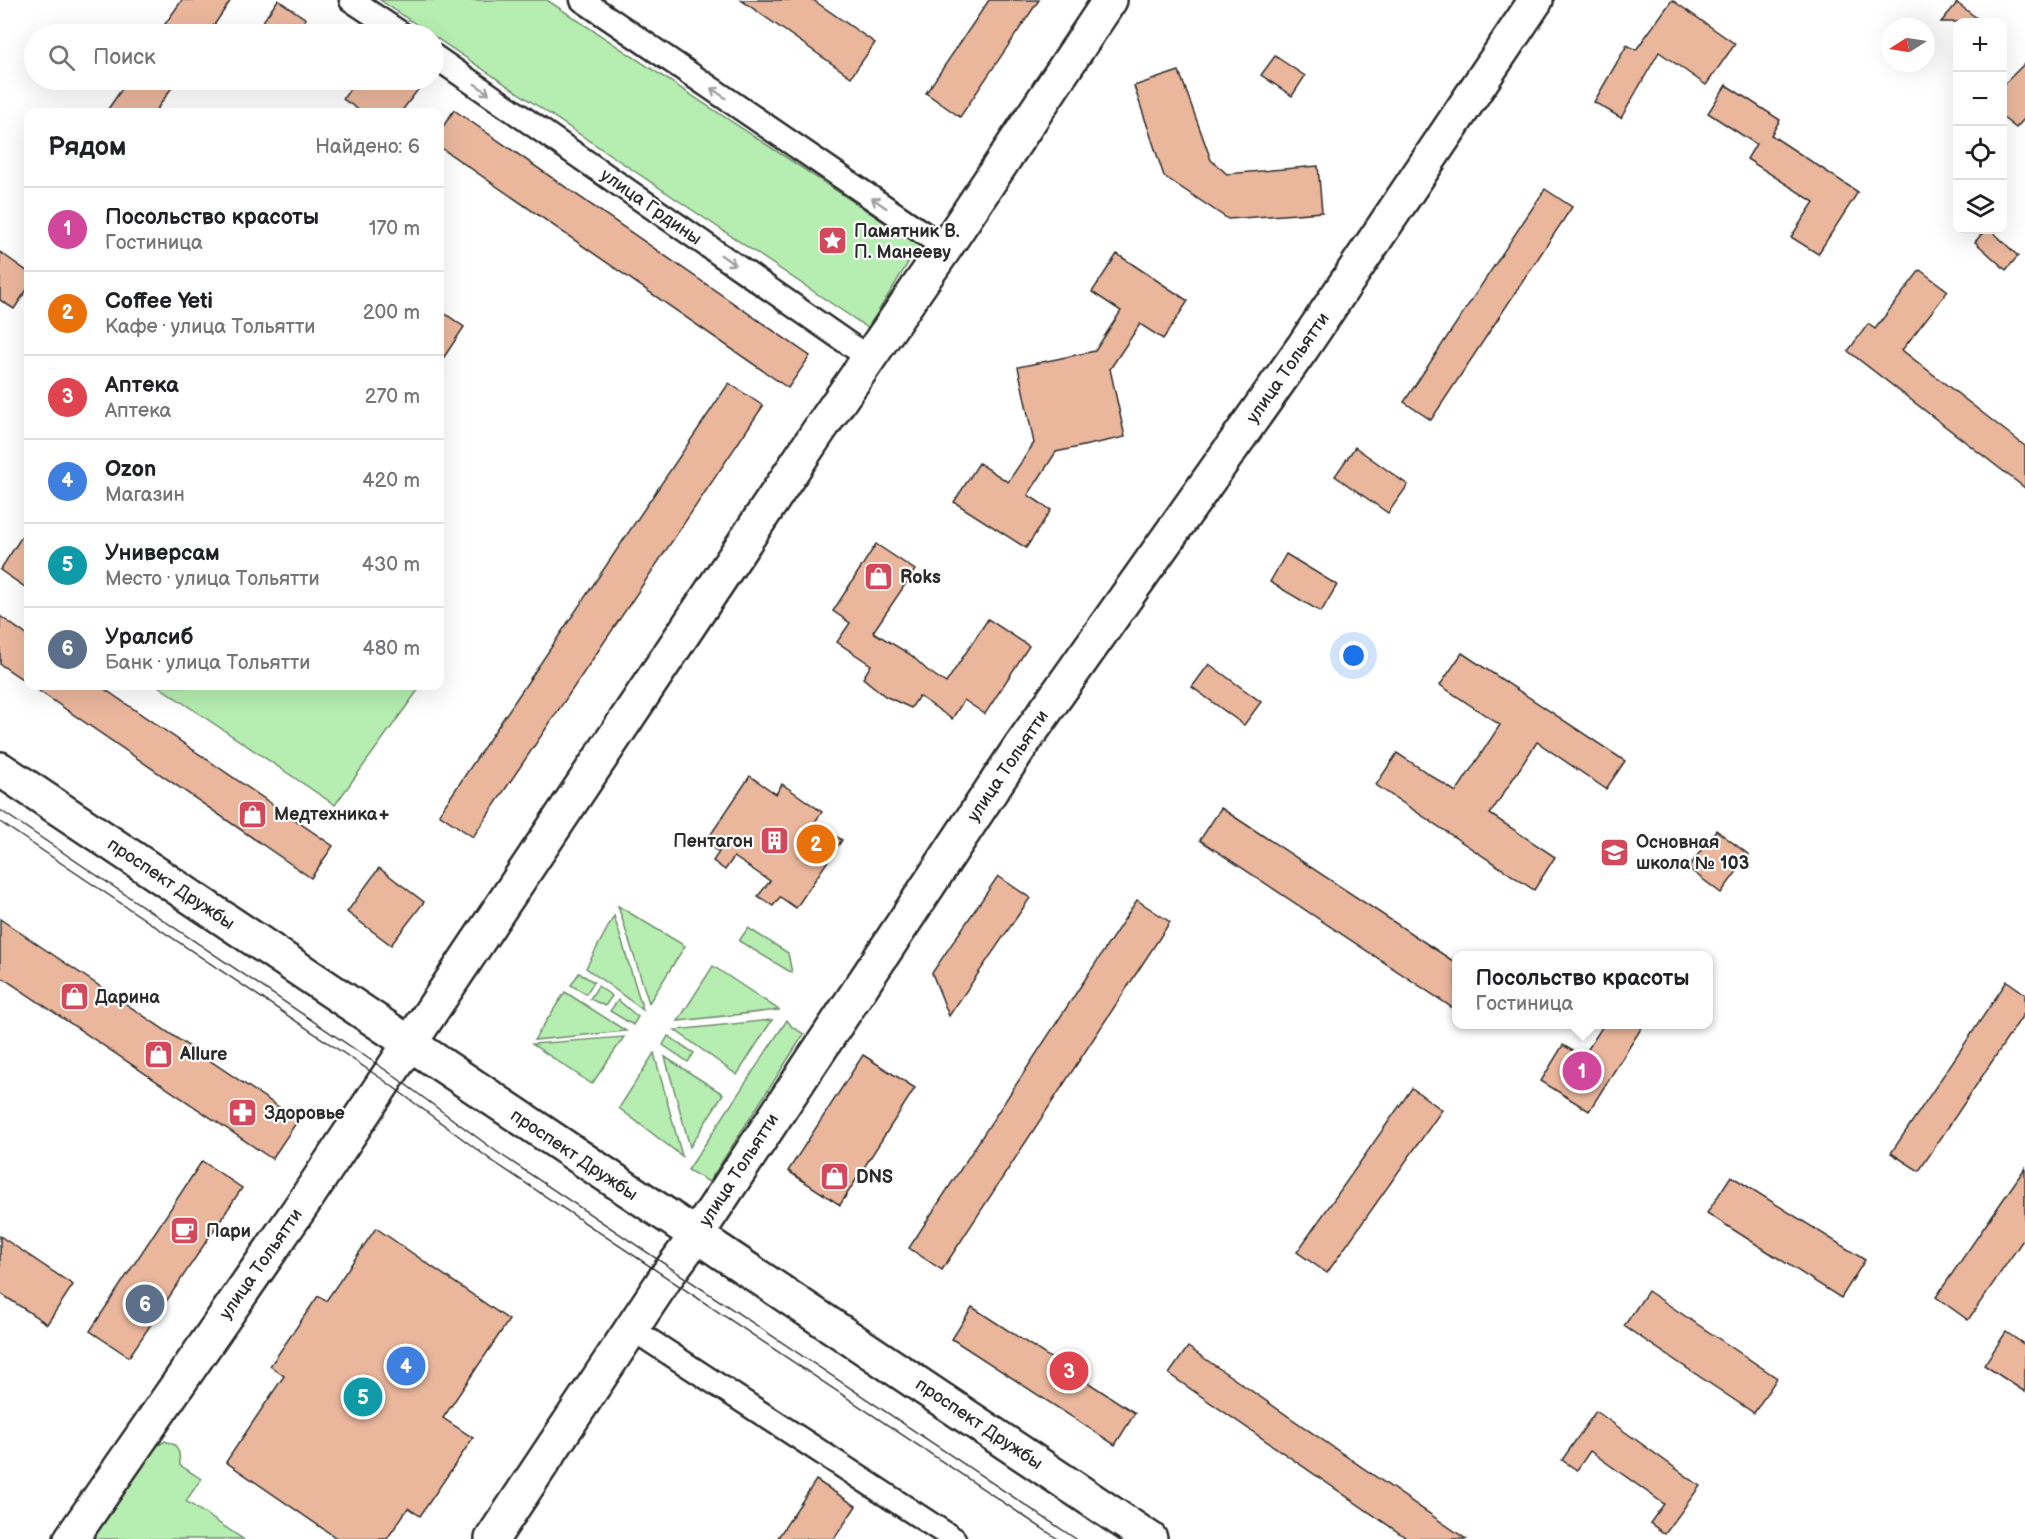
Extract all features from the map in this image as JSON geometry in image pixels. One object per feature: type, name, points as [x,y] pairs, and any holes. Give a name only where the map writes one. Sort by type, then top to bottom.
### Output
[{"type":"street","points":[[351,0],[387,24]]},
{"type":"street","points":[[582,0],[945,248]]},
{"type":"street","name":"улица Тольятти","points":[[70,1539],[302,1205],[1110,0]]},
{"type":"street","name":"улица Тольятти","points":[[492,1539],[1020,747],[1303,347],[1536,0]]},
{"type":"street","name":"улица Грдины","points":[[444,63],[868,358]]},
{"type":"street","name":"проспект Дружбы","points":[[0,769],[1150,1539]]},
{"type":"street","points":[[632,1329],[954,1539]]},
{"type":"green space","points":[[380,0],[547,0],[919,245],[868,328],[444,43],[444,24],[416,24]]},
{"type":"green space","points":[[164,690],[418,690],[335,805]]},
{"type":"green space","points":[[618,906],[685,946],[649,1003]]},
{"type":"green space","points":[[614,916],[643,1010],[586,968]]},
{"type":"green space","points":[[748,928],[788,953],[792,973],[739,941]]},
{"type":"green space","points":[[713,966],[779,1010],[678,1021]]},
{"type":"green space","points":[[579,973],[594,982],[586,994],[571,985]]},
{"type":"green space","points":[[598,986],[612,996],[605,1006],[590,999]]},
{"type":"green space","points":[[565,992],[626,1031],[534,1040]]},
{"type":"green space","points":[[618,1000],[638,1017],[633,1025],[610,1011]]},
{"type":"green space","points":[[772,1020],[737,1075],[675,1030]]},
{"type":"green space","points":[[787,1020],[792,1027],[804,1034],[709,1182],[688,1170]]},
{"type":"green space","points":[[668,1036],[694,1053],[688,1062],[663,1045]]},
{"type":"green space","points":[[624,1037],[592,1084],[532,1044]]},
{"type":"green space","points":[[654,1053],[682,1156],[619,1108]]},
{"type":"green space","points":[[665,1057],[723,1094],[690,1147]]},
{"type":"green space","points":[[165,1441],[175,1445],[179,1453],[180,1465],[201,1479],[186,1501],[243,1539],[92,1539],[155,1447]]},
{"type":"building","points":[[182,0],[231,0],[215,24],[165,24]]},
{"type":"building","points":[[278,0],[306,19],[302,24],[261,24]]},
{"type":"building","points":[[741,0],[813,0],[875,43],[851,77]]},
{"type":"building","points":[[989,0],[1039,0],[960,117],[926,93]]},
{"type":"building","points":[[1672,0],[1735,44],[1706,85],[1659,52],[1621,118],[1594,102],[1627,45],[1636,50]]},
{"type":"building","points":[[1957,3],[1977,18],[1953,18],[1953,22],[1941,22]]},
{"type":"building","points":[[1275,56],[1305,76],[1292,96],[1261,75]]},
{"type":"building","points":[[2025,63],[2025,118],[2016,128],[2007,121],[2007,81]]},
{"type":"building","points":[[1179,71],[1211,160],[1227,174],[1318,166],[1322,212],[1228,219],[1164,176],[1134,86]]},
{"type":"building","points":[[1726,85],[1780,120],[1771,135],[1858,192],[1818,254],[1791,237],[1814,202],[1747,159],[1756,144],[1708,113]]},
{"type":"building","points":[[121,90],[170,90],[158,108],[109,108]]},
{"type":"building","points":[[349,90],[418,90],[404,108],[356,108],[343,99]]},
{"type":"building","points":[[454,110],[810,356],[788,388],[444,150],[444,125]]},
{"type":"building","points":[[1545,189],[1572,207],[1431,420],[1404,402]]},
{"type":"building","points":[[1982,234],[1995,234],[2018,256],[2006,270],[1975,242]]},
{"type":"building","points":[[0,252],[24,269],[24,294],[14,309],[0,300]]},
{"type":"building","points":[[1117,254],[1188,301],[1163,339],[1140,324],[1110,369],[1125,437],[1056,452],[1028,495],[1051,510],[1026,548],[954,502],[979,463],[1008,482],[1034,443],[1018,367],[1095,351],[1121,311],[1092,292]]},
{"type":"building","points":[[1920,270],[1948,291],[1902,350],[2025,446],[2025,488],[1848,351],[1868,324],[1875,329]]},
{"type":"building","points":[[444,313],[464,327],[444,357]]},
{"type":"building","points":[[729,383],[763,406],[473,837],[439,814]]},
{"type":"building","points":[[1355,447],[1408,485],[1388,513],[1335,476]]},
{"type":"building","points":[[24,533],[24,586],[0,570]]},
{"type":"building","points":[[876,544],[915,570],[873,632],[911,655],[946,683],[988,619],[1029,646],[985,714],[964,700],[952,719],[919,696],[911,708],[885,696],[863,678],[871,665],[837,642],[850,623],[833,611]]},
{"type":"building","points":[[1286,554],[1337,585],[1321,612],[1270,582]]},
{"type":"building","points":[[0,616],[24,633],[24,680],[0,664]]},
{"type":"building","points":[[1462,653],[1625,761],[1606,789],[1537,742],[1490,814],[1555,857],[1534,890],[1376,785],[1397,753],[1456,792],[1500,725],[1440,685]]},
{"type":"building","points":[[1209,664],[1261,702],[1244,725],[1192,687]]},
{"type":"building","points":[[38,690],[106,690],[333,846],[311,878]]},
{"type":"building","name":"Пентагон","points":[[750,776],[776,794],[782,784],[822,812],[814,823],[842,840],[796,908],[780,897],[773,906],[758,896],[770,881],[734,857],[725,870],[713,861],[719,852],[705,843]]},
{"type":"building","points":[[1221,808],[1452,960],[1452,1007],[1200,840]]},
{"type":"building","points":[[1716,830],[1749,855],[1721,893],[1688,868]]},
{"type":"building","points":[[379,868],[424,902],[391,945],[347,912]]},
{"type":"building","points":[[998,876],[1030,898],[949,1016],[932,973]]},
{"type":"building","points":[[1137,900],[1170,922],[942,1270],[909,1248]]},
{"type":"building","points":[[0,919],[298,1120],[272,1159],[0,976]]},
{"type":"building","points":[[2007,981],[2025,994],[2025,1012],[1919,1171],[1891,1153]]},
{"type":"building","points":[[1601,1029],[1641,1029],[1589,1111],[1541,1081],[1563,1045],[1583,1057]]},
{"type":"building","points":[[863,1055],[915,1088],[840,1205],[788,1171]]},
{"type":"building","points":[[1412,1088],[1442,1110],[1327,1273],[1297,1252]]},
{"type":"building","points":[[202,1161],[242,1188],[129,1357],[90,1331]]},
{"type":"building","points":[[2025,1168],[2025,1237],[1968,1320],[1936,1297]]},
{"type":"building","points":[[1731,1176],[1865,1260],[1841,1298],[1707,1213]]},
{"type":"building","points":[[376,1228],[509,1320],[443,1418],[473,1438],[420,1516],[408,1508],[387,1539],[338,1539],[226,1462],[284,1376],[270,1366],[318,1296],[326,1301]]},
{"type":"building","points":[[0,1236],[73,1285],[47,1324],[0,1293]]},
{"type":"building","points":[[1648,1291],[1777,1378],[1754,1413],[1624,1326]]},
{"type":"building","points":[[972,1307],[1135,1413],[1115,1445],[952,1339]]},
{"type":"building","points":[[2006,1332],[2025,1345],[2025,1392],[1984,1365]]},
{"type":"building","points":[[1188,1347],[1466,1539],[1408,1539],[1169,1374]]},
{"type":"building","points":[[1596,1411],[1700,1486],[1665,1534],[1650,1523],[1664,1504],[1590,1451],[1577,1470],[1562,1460]]},
{"type":"building","points":[[816,1480],[856,1506],[834,1539],[777,1539]]},
{"type":"tram line","points":[[0,810],[390,1073],[497,1152],[1076,1539]]},
{"type":"tram line","points":[[0,822],[385,1081],[491,1160],[1058,1539]]},
{"type":"place","name":"Памятник В. П. Манееву","points":[[833,241]]},
{"type":"place","name":"Roks","points":[[879,577]]},
{"type":"place","name":"Медтехника+","points":[[253,814]]},
{"type":"place","name":"Пентагон","points":[[774,841]]},
{"type":"place","name":"Coffee Yeti","points":[[816,844]]},
{"type":"place","name":"Основная школа № 103","points":[[1615,852]]},
{"type":"place","name":"Дарина","points":[[74,997]]},
{"type":"place","name":"Allure","points":[[159,1054]]},
{"type":"place","name":"Посольство красоты","points":[[1582,1071]]},
{"type":"place","name":"Здоровье","points":[[243,1113]]},
{"type":"place","name":"DNS","points":[[835,1177]]},
{"type":"place","name":"Пари","points":[[185,1231]]},
{"type":"place","name":"Уралсиб","points":[[145,1304]]},
{"type":"place","name":"Ozon","points":[[406,1366]]},
{"type":"place","name":"Аптека","points":[[1069,1371]]},
{"type":"place","name":"Универсам","points":[[363,1397]]}]
